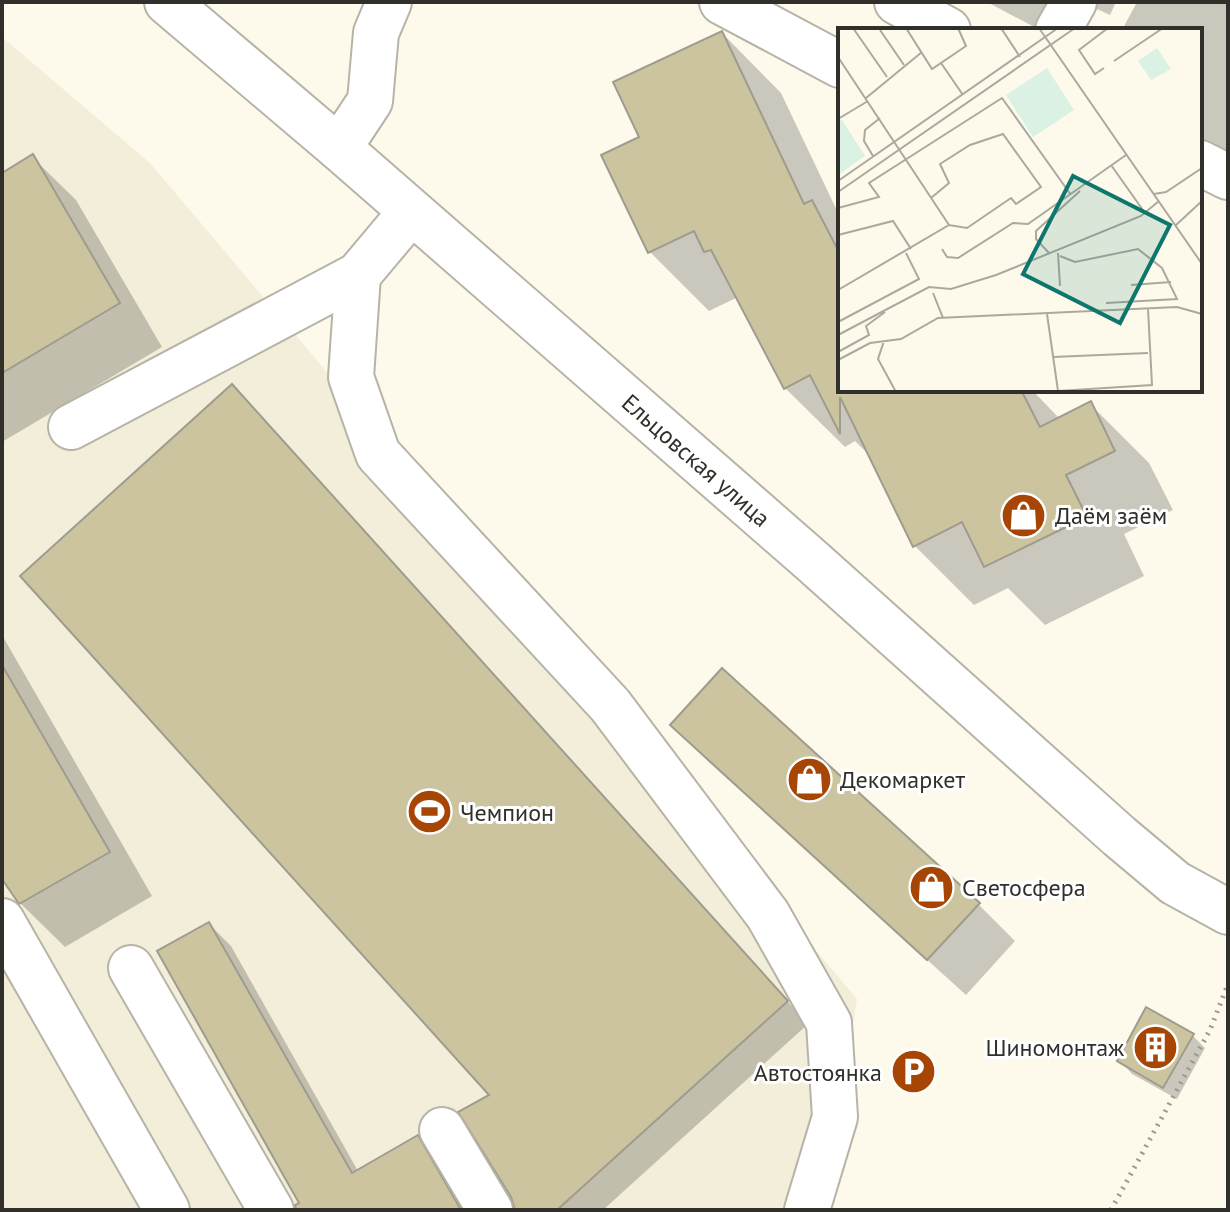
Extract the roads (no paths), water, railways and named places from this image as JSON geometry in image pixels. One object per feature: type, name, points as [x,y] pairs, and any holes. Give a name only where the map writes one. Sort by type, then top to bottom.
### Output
[{"type":"street","name":"Ельцовская улица","points":[[167,2],[811,560],[1119,836],[1175,883],[1226,905]]},
{"type":"street","points":[[339,148],[370,101],[376,33],[389,2]]},
{"type":"street","points":[[722,2],[838,64]]},
{"type":"street","points":[[897,2],[944,28]]},
{"type":"street","points":[[1059,28],[1074,2]]},
{"type":"street","points":[[1202,164],[1228,177]]},
{"type":"street","points":[[71,427],[358,275],[411,212]]},
{"type":"street","points":[[358,275],[351,377],[378,454],[610,705],[768,915],[829,1023],[835,1117],[807,1210]]},
{"type":"street","points":[[2,921],[167,1210]]},
{"type":"street","points":[[131,968],[271,1210]]},
{"type":"street","points":[[832,1072],[865,1131]]},
{"type":"street","points":[[442,1130],[490,1210]]},
{"type":"place","name":"Даём заём","points":[[1024,515]]},
{"type":"place","name":"Декомаркет","points":[[809,779]]},
{"type":"place","name":"Чемпион","points":[[429,812]]},
{"type":"place","name":"Светосфера","points":[[931,887]]},
{"type":"place","name":"Шиномонтаж","points":[[1155,1047]]},
{"type":"place","name":"Автостоянка","points":[[913,1072]]}]
